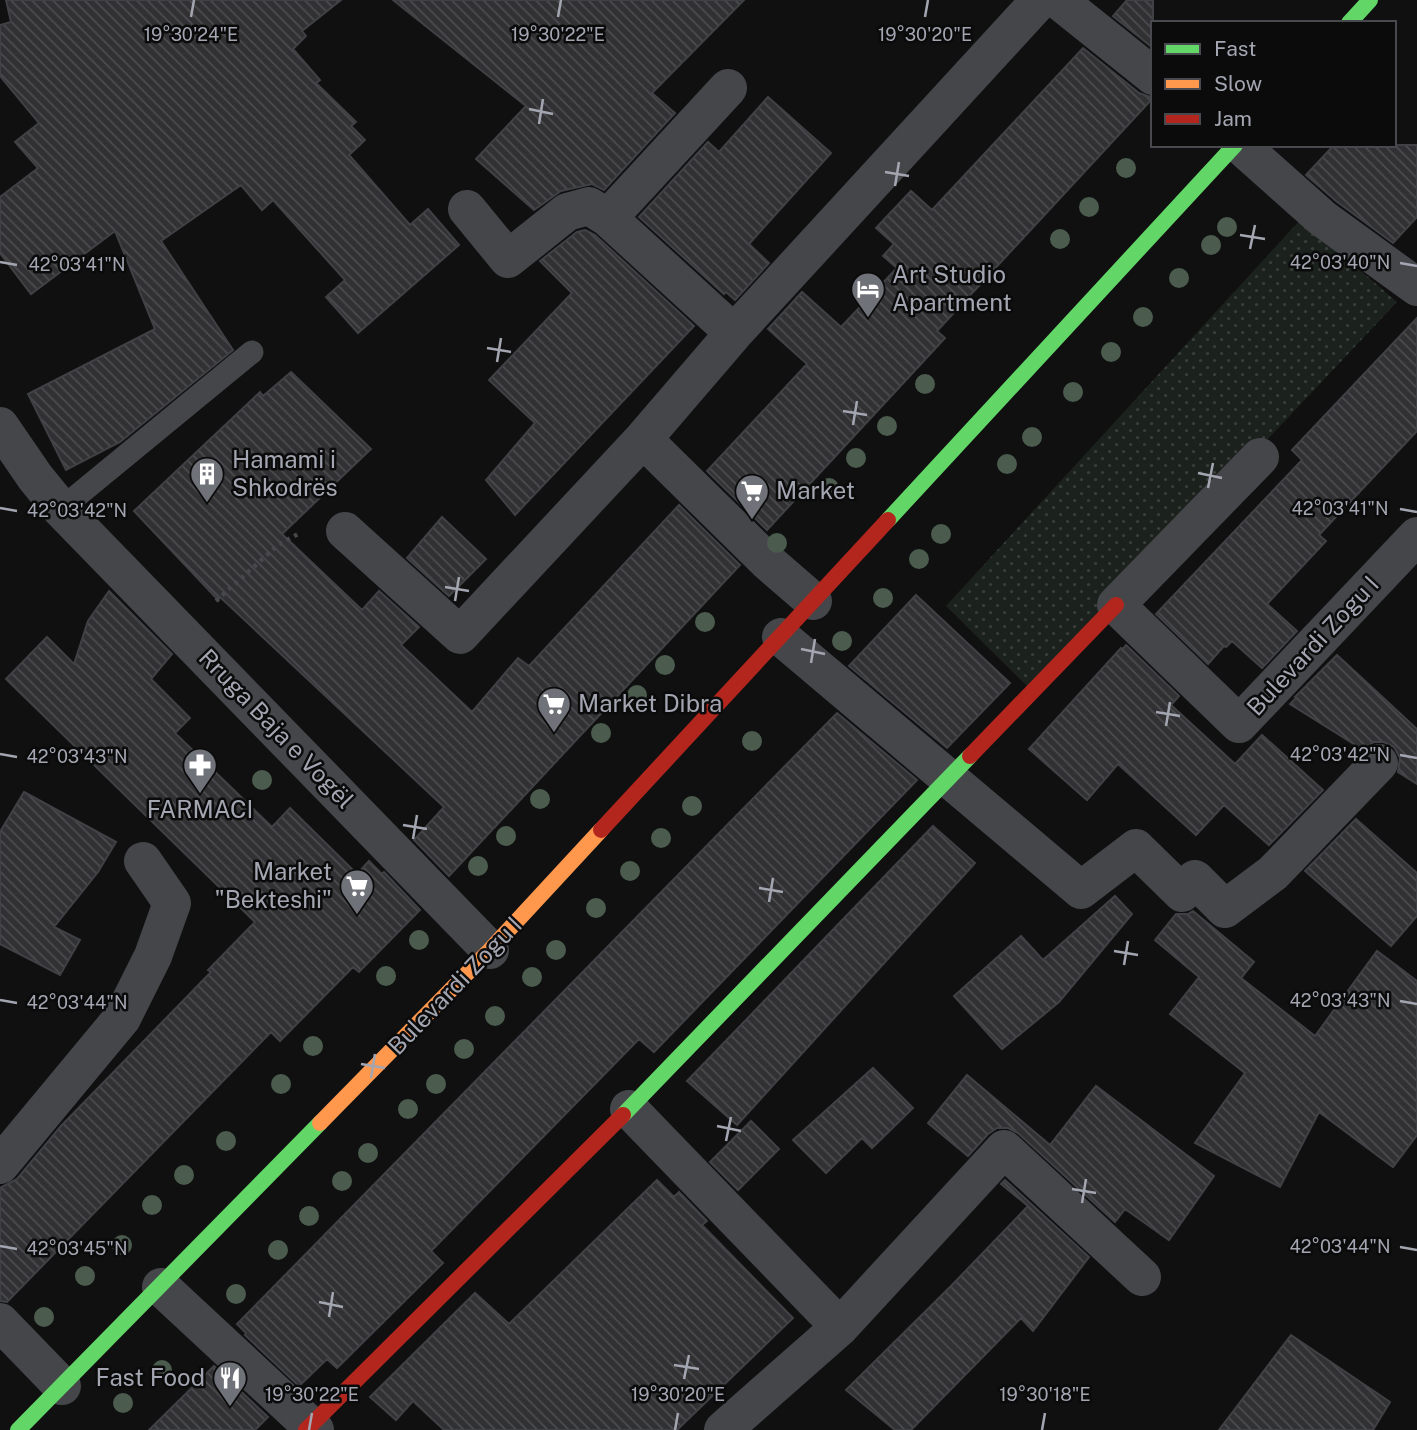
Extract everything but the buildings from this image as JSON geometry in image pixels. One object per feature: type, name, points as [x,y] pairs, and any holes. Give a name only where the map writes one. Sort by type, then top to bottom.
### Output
[{"type":"main road","points":[[1351,21],[1370,0]]},
{"type":"main road","name":"Bulevardi Zogu I","points":[[18,1430],[491,950],[1236,147]]},
{"type":"main road","points":[[310,1429],[629,1109],[1116,605]]},
{"type":"street","points":[[345,531],[460,635],[643,439],[734,333],[1040,0]]},
{"type":"street","points":[[1058,0],[1151,74]]},
{"type":"street","points":[[608,218],[728,88]]},
{"type":"street","name":"Bulevardi Zogu I","points":[[1240,147],[1322,218],[1416,286]]},
{"type":"street","points":[[467,209],[508,259],[567,212],[589,206],[608,218],[734,333]]},
{"type":"street","name":"Rruga Baja e Vogël","points":[[0,426],[61,509],[491,950]]},
{"type":"street","points":[[643,439],[761,556],[813,601]]},
{"type":"street","points":[[1116,605],[1260,457]]},
{"type":"street","name":"Bulevardi Zogu I","points":[[1116,605],[1239,724],[1417,536]]},
{"type":"street","points":[[781,637],[1080,890],[1136,848],[1182,893],[1195,879],[1225,909],[1273,873],[1379,763]]},
{"type":"street","points":[[0,1165],[122,1018],[153,956],[172,903],[143,861]]},
{"type":"street","points":[[629,1109],[840,1327]]},
{"type":"street","points":[[723,1430],[840,1327],[1004,1149],[1142,1277]]},
{"type":"street","points":[[160,1287],[310,1429]]},
{"type":"street","points":[[0,1322],[62,1387]]},
{"type":"lane","points":[[61,509],[252,352]]},
{"type":"path","points":[[181,632],[278,545],[292,536],[304,532],[345,531]]},
{"type":"shaded area","points":[[1301,219],[1397,302],[1031,690],[946,606]]},
{"type":"traffic: fast","points":[[1351,21],[1370,0]]},
{"type":"traffic: fast","points":[[888,520],[1233,147]]},
{"type":"traffic: fast","points":[[623,1115],[970,756]]},
{"type":"traffic: fast","points":[[18,1430],[320,1123]]},
{"type":"traffic: slow","points":[[320,1123],[490,950],[601,830]]},
{"type":"traffic: jam","points":[[601,830],[888,520]]},
{"type":"traffic: jam","points":[[970,756],[1116,605]]},
{"type":"traffic: jam","points":[[306,1430],[623,1115]]},
{"type":"place","name":"Art Studio Apartment","points":[[868,319]]},
{"type":"place","name":"Hamami i Shkodrës","points":[[207,504]]},
{"type":"place","name":"Market","points":[[752,521]]},
{"type":"place","name":"Market Dibra","points":[[554,734]]},
{"type":"place","name":"FARMACI","points":[[200,795]]},
{"type":"place","name":"Market \"Bekteshi\"","points":[[357,916]]},
{"type":"place","name":"Fast Food","points":[[230,1408]]}]
